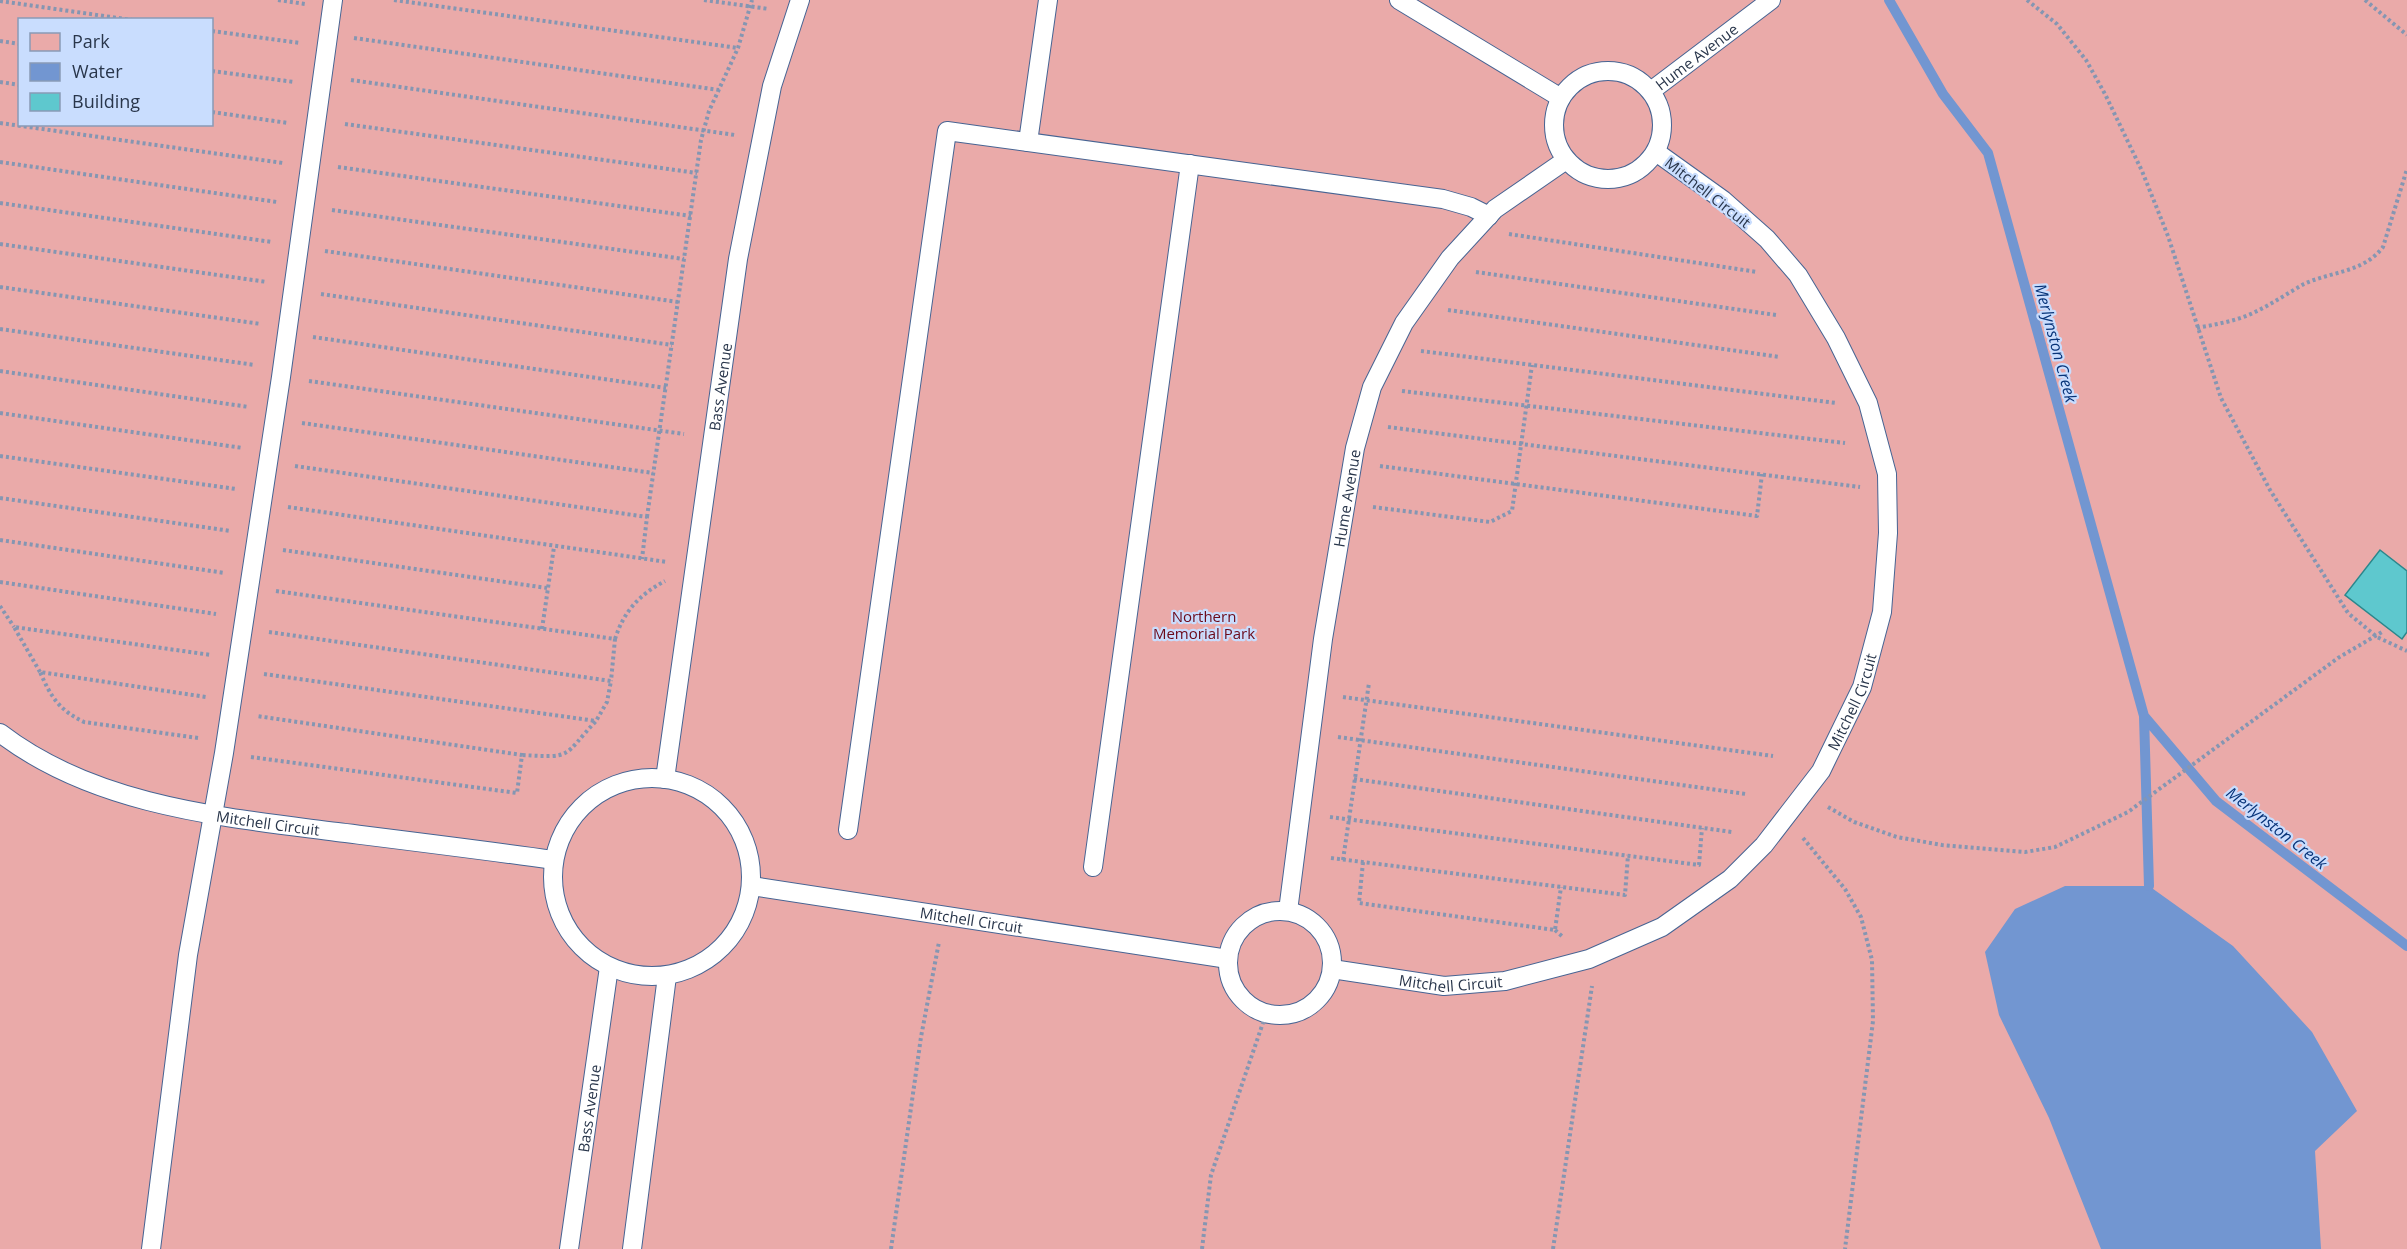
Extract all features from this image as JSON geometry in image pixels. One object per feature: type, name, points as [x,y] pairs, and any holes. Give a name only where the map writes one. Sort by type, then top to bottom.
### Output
[{"type":"lane","points":[[151,1249],[188,956],[214,814],[282,373],[333,0]]},
{"type":"lane","points":[[1028,142],[1048,0]]},
{"type":"lane","points":[[1399,0],[1561,98]]},
{"type":"lane","name":"Hume Avenue","points":[[1651,91],[1771,0]]},
{"type":"lane","name":"Bass Avenue","points":[[665,778],[738,260],[759,139],[772,86],[798,6]]},
{"type":"lane","points":[[1604,71],[1621,72],[1638,79],[1651,91],[1659,105],[1663,121],[1662,137],[1656,152],[1645,165],[1630,175],[1614,180],[1596,178],[1579,171],[1566,160],[1558,146],[1554,130],[1555,113],[1561,98],[1572,84],[1587,75],[1604,71]]},
{"type":"lane","points":[[848,830],[947,130],[1443,199],[1471,207],[1483,223]]},
{"type":"lane","name":"Mitchell Circuit","points":[[1332,969],[1444,986],[1505,981],[1589,958],[1662,927],[1730,879],[1764,846],[1821,771],[1863,687],[1881,612],[1888,533],[1887,474],[1869,407],[1836,338],[1798,275],[1767,239],[1723,200],[1656,152]]},
{"type":"lane","name":"Hume Avenue","points":[[1288,911],[1316,693],[1352,463],[1372,387],[1390,347],[1443,267],[1483,223],[1566,160]]},
{"type":"lane","points":[[1093,867],[1190,164]]},
{"type":"lane","name":"Mitchell Circuit","points":[[0,733],[19,747],[93,785],[166,806],[554,860]]},
{"type":"lane","points":[[665,778],[694,787],[720,804],[739,828],[750,856],[752,886],[743,918],[725,946],[699,966],[667,976],[638,976],[609,967],[582,949],[563,923],[554,892],[554,860],[564,831],[582,807],[606,789],[635,779],[665,778]]},
{"type":"lane","name":"Mitchell Circuit","points":[[752,886],[1228,958]]},
{"type":"lane","points":[[1288,911],[1303,916],[1316,925],[1326,938],[1331,953],[1332,969],[1327,986],[1317,1001],[1302,1011],[1284,1015],[1266,1014],[1250,1006],[1237,993],[1229,976],[1228,958],[1232,943],[1241,928],[1254,918],[1270,912],[1288,911]]},
{"type":"lane","name":"Bass Avenue","points":[[569,1249],[609,967]]},
{"type":"lane","points":[[632,1249],[667,976]]},
{"type":"path","points":[[394,0],[738,48]]},
{"type":"path","points":[[704,0],[750,6],[798,6]]},
{"type":"path","points":[[642,559],[704,130],[738,48],[752,0]]},
{"type":"path","points":[[2027,0],[2057,24],[2085,60],[2104,94],[2142,171],[2169,236],[2221,398],[2270,490],[2348,613],[2377,637],[2407,651]]},
{"type":"path","points":[[2366,0],[2407,35]]},
{"type":"path","points":[[0,1],[118,18]]},
{"type":"path","points":[[213,31],[328,40],[719,90]]},
{"type":"path","points":[[0,41],[18,44]]},
{"type":"path","points":[[213,71],[322,81],[759,139]]},
{"type":"path","points":[[0,82],[18,85]]},
{"type":"path","points":[[213,112],[317,123],[696,174]]},
{"type":"path","points":[[0,123],[18,125]]},
{"type":"path","points":[[22,126],[691,216]]},
{"type":"path","points":[[0,162],[684,260]]},
{"type":"path","points":[[2197,328],[2231,322],[2254,313],[2306,284],[2355,269],[2376,256],[2383,247],[2407,169]]},
{"type":"path","points":[[0,203],[678,302]]},
{"type":"path","points":[[1483,223],[1758,272]]},
{"type":"path","points":[[0,244],[672,345]]},
{"type":"path","points":[[1443,267],[1776,315]]},
{"type":"path","points":[[0,287],[666,388]]},
{"type":"path","points":[[1416,306],[1779,357]]},
{"type":"path","points":[[0,329],[713,438]]},
{"type":"path","points":[[1390,347],[1869,407]]},
{"type":"path","points":[[1346,504],[1490,522],[1512,511],[1532,364]]},
{"type":"path","points":[[0,371],[653,473]]},
{"type":"path","points":[[1372,387],[1845,443]]},
{"type":"path","points":[[0,413],[647,517]]},
{"type":"path","points":[[1362,424],[1887,490]]},
{"type":"path","points":[[0,456],[554,547],[696,566]]},
{"type":"path","points":[[1352,463],[1756,516],[1762,474]]},
{"type":"path","points":[[0,498],[547,588]]},
{"type":"path","points":[[0,540],[615,639]]},
{"type":"path","points":[[542,629],[554,547]]},
{"type":"path","points":[[40,672],[522,754],[562,756],[569,753],[596,721],[607,702],[615,639],[621,620],[633,603],[651,589],[696,566]]},
{"type":"path","points":[[0,582],[611,681]]},
{"type":"path","points":[[0,606],[40,672],[56,704],[67,714],[84,722],[224,748],[517,793],[522,754]]},
{"type":"path","points":[[14,627],[237,665],[596,721]]},
{"type":"path","points":[[1803,793],[1854,822],[1897,837],[1942,845],[2025,852],[2055,847],[2128,812],[2338,658],[2382,632]]},
{"type":"path","points":[[1343,860],[1369,683]]},
{"type":"path","points":[[1316,693],[1773,756]]},
{"type":"path","points":[[1311,732],[1746,794]]},
{"type":"path","points":[[1354,779],[1732,832]]},
{"type":"path","points":[[1330,817],[1699,865],[1702,828]]},
{"type":"path","points":[[1785,817],[1845,889],[1861,917],[1872,960],[1873,1021],[1845,1249]]},
{"type":"path","points":[[1331,858],[1625,895],[1628,855]]},
{"type":"path","points":[[1363,862],[1359,903],[1554,930],[1589,958],[1593,991],[1553,1249]]},
{"type":"path","points":[[1554,930],[1561,887]]},
{"type":"path","points":[[891,1249],[921,1037],[944,915]]},
{"type":"path","points":[[1202,1249],[1211,1175],[1266,1014]]},
{"type":"green space","name":"Northern Memorial Park","points":[[0,0],[2407,0],[2407,1249],[0,1249]]},
{"type":"water","points":[[2065,886],[2149,886],[2233,946],[2312,1032],[2357,1111],[2315,1151],[2321,1249],[2101,1249],[2049,1118],[1999,1015],[1985,952],[2015,909]]},
{"type":"building","points":[[2380,550],[2407,571],[2407,632],[2402,639],[2345,595]]},
{"type":"waterway","name":"Merlynston Creek","points":[[1889,0],[1943,94],[1988,153],[2144,716],[2149,886]]},
{"type":"waterway","name":"Merlynston Creek","points":[[2144,716],[2216,801],[2407,946]]}]
